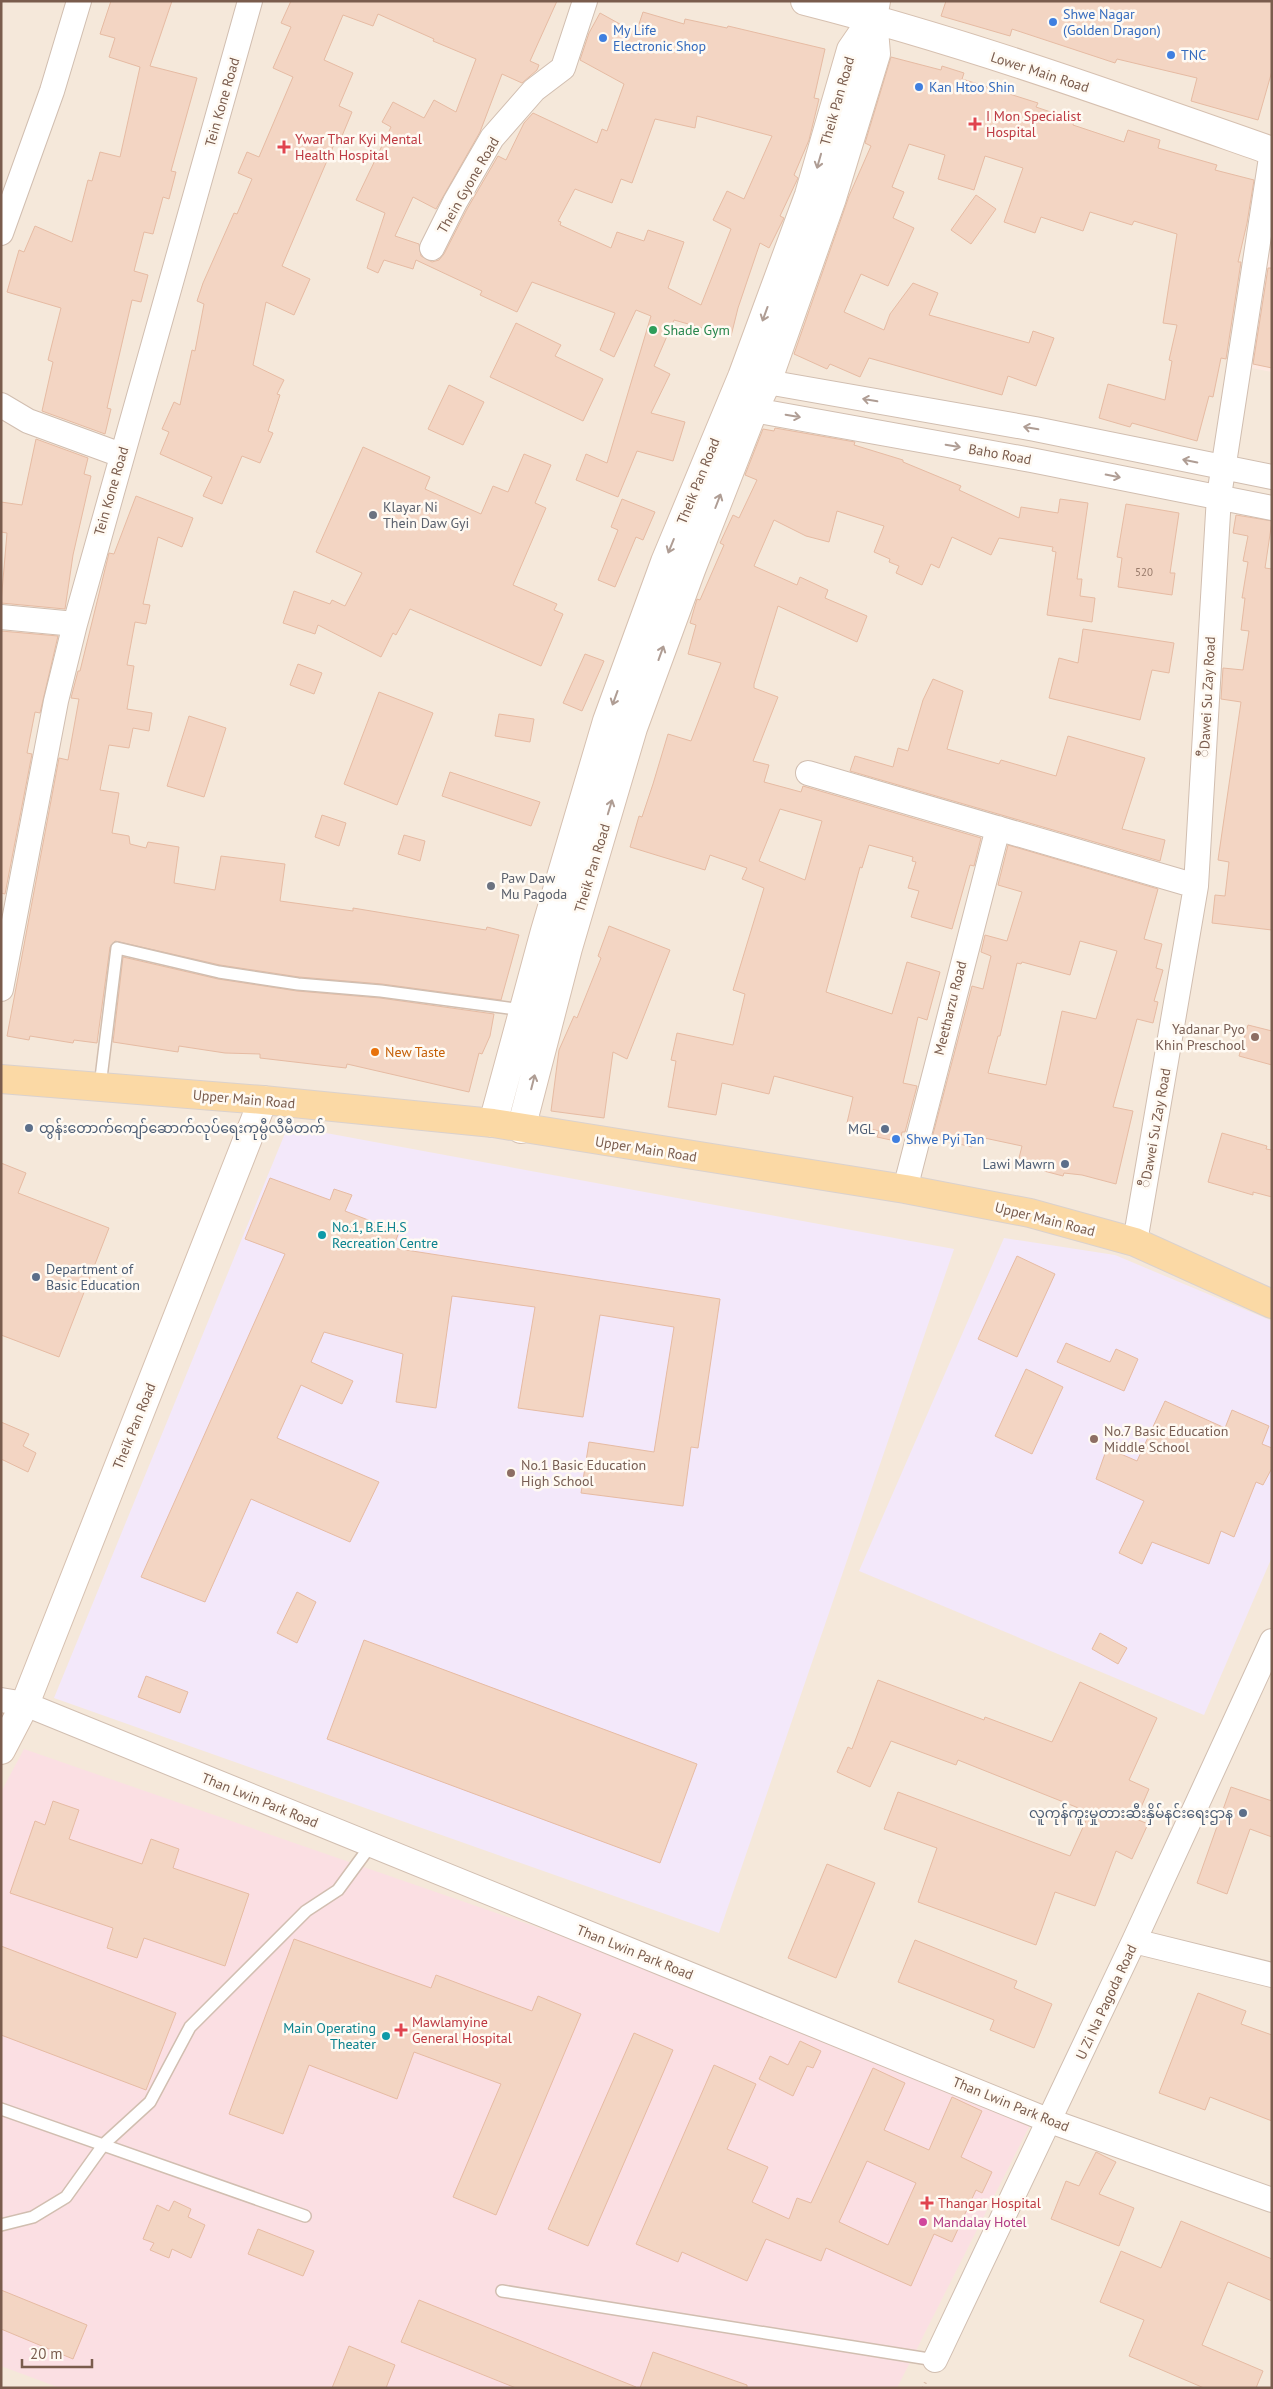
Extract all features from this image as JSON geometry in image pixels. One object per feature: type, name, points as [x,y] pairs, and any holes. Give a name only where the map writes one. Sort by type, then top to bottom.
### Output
[{"type":"main road","name":"Upper Main Road","points":[[1,1079],[263,1100],[493,1123],[905,1189],[1030,1212],[1135,1242],[1272,1304]]},
{"type":"street","points":[[1,233],[52,91],[79,1]]},
{"type":"street","name":"Tein Kone Road","points":[[1,989],[56,701],[74,624],[250,1]]},
{"type":"street","name":"Thein Gyone Road","points":[[432,248],[455,202],[492,138],[534,90],[563,68],[585,1]]},
{"type":"street","name":"Lower Main Road","points":[[805,1],[874,10],[1272,151]]},
{"type":"street","name":"Theik Pan Road","points":[[493,1123],[523,1010],[607,721],[665,562],[754,380],[851,50],[874,10]]},
{"type":"street","name":"ီDawei Su Zay Road","points":[[1135,1242],[1196,886],[1219,496],[1272,151]]},
{"type":"street","points":[[754,380],[1035,429],[1272,478]]},
{"type":"street","points":[[1,405],[28,421],[121,454]]},
{"type":"street","name":"Theik Pan Road","points":[[521,1129],[568,948],[634,728],[691,570],[741,408]]},
{"type":"street","name":"Baho Road","points":[[741,408],[1219,496],[1272,508]]},
{"type":"street","points":[[1,616],[74,624]]},
{"type":"street","points":[[808,773],[1196,886]]},
{"type":"street","name":"Meetharzu Road","points":[[905,1189],[998,828]]},
{"type":"street","name":"Theik Pan Road","points":[[1,1750],[13,1702],[263,1100]]},
{"type":"street","name":"U Zi Na Pagoda Road","points":[[935,2360],[1050,2121],[1272,1641]]},
{"type":"street","name":"Than Lwin Park Road","points":[[13,1702],[371,1845],[1050,2121],[1272,2200]]},
{"type":"street","points":[[1134,1941],[1272,1975]]},
{"type":"lane","points":[[100,1086],[118,948],[219,972],[523,1010]]},
{"type":"lane","points":[[1,2225],[33,2217],[66,2197],[104,2144],[150,2102],[190,2027],[306,1911],[338,1890],[371,1845]]},
{"type":"lane","points":[[1,2109],[305,2216]]},
{"type":"lane","points":[[502,2290],[935,2360]]},
{"type":"shaded area","points":[[1,1],[1272,1],[1272,2388],[1,2388]]},
{"type":"shaded area","points":[[1272,224],[1272,372],[1246,367]]},
{"type":"shaded area","name":"No.1 Basic Education High School","points":[[288,1126],[954,1249],[719,1933],[54,1698]]},
{"type":"shaded area","name":"No.7 Basic Education Middle School","points":[[1004,1238],[1115,1255],[1272,1321],[1272,1557],[1204,1715],[859,1571]]},
{"type":"shaded area","name":"Mawlamyine General Hospital","points":[[24,1749],[571,1939],[1032,2121],[897,2388],[60,2388],[1,2366],[1,1792]]},
{"type":"building","points":[[111,1],[172,1],[150,66],[197,78],[171,171],[176,172],[169,199],[163,197],[153,234],[144,232],[134,271],[148,275],[141,302],[132,300],[107,408],[111,409],[105,434],[42,411],[53,362],[48,360],[61,308],[7,292],[19,250],[24,252],[35,226],[72,242],[88,180],[92,181],[100,152],[120,157],[140,67],[109,57],[115,38],[100,34]]},
{"type":"building","points":[[291,1],[557,1],[530,61],[539,65],[537,70],[522,83],[502,74],[480,132],[436,209],[413,197],[395,236],[419,244],[421,256],[432,262],[439,260],[444,254],[467,209],[498,156],[506,160],[524,123],[533,113],[597,143],[602,129],[607,131],[624,84],[580,60],[589,33],[600,13],[636,33],[643,12],[684,24],[685,19],[727,28],[728,26],[825,49],[814,98],[819,99],[809,140],[794,175],[798,178],[780,216],[784,218],[769,248],[760,243],[738,308],[731,336],[674,320],[654,366],[670,374],[651,413],[685,422],[673,461],[637,451],[618,497],[576,480],[586,454],[607,463],[651,316],[636,310],[614,357],[600,350],[615,313],[532,282],[517,312],[480,295],[482,291],[416,260],[413,269],[384,260],[378,273],[367,268],[385,213],[356,200],[391,127],[382,122],[393,102],[424,118],[434,100],[456,112],[476,59],[433,41],[434,39],[378,14],[373,26],[343,15],[324,60],[353,73],[339,106],[352,112],[342,136],[338,135],[282,266],[310,279],[294,315],[266,302],[253,365],[284,380],[277,394],[280,395],[268,431],[273,433],[260,463],[242,456],[222,504],[203,496],[212,477],[160,454],[169,432],[162,429],[174,402],[180,405],[192,350],[195,351],[204,304],[197,301],[203,283],[234,213],[237,214],[252,179],[238,173],[247,152],[259,157],[293,77],[273,68],[291,27],[281,23]],"holes":[[[697,116],[772,136],[744,199],[727,191],[713,220],[731,229],[701,305],[668,288],[684,242],[648,230],[644,241],[617,232],[611,248],[560,225],[561,222],[558,221],[575,189],[612,203],[621,179],[632,183],[655,119],[695,128]]]},
{"type":"building","points":[[946,1],[1272,1],[1272,71],[1258,120],[1191,101],[1197,78],[1117,59],[1115,63],[1012,29],[1010,36],[941,16]]},
{"type":"building","points":[[891,57],[941,70],[942,66],[964,73],[962,79],[1038,103],[1036,107],[1074,120],[1073,125],[1124,142],[1128,130],[1160,140],[1158,148],[1217,165],[1215,170],[1254,180],[1238,262],[1241,262],[1226,359],[1221,358],[1213,397],[1209,396],[1197,441],[1132,423],[1130,427],[1099,418],[1108,384],[1165,400],[1172,361],[1169,360],[1177,325],[1163,323],[1177,234],[1134,221],[1132,225],[1090,212],[1083,231],[1041,217],[1035,233],[1004,222],[1023,168],[985,156],[974,190],[938,179],[945,155],[909,144],[892,187],[904,192],[893,218],[914,228],[888,286],[861,274],[844,312],[884,330],[890,314],[913,283],[938,293],[929,315],[1029,343],[1033,331],[1054,338],[1036,386],[1008,376],[1002,395],[869,358],[860,377],[830,364],[827,369],[794,354],[849,196],[871,146],[865,143]]},
{"type":"building","points":[[976,195],[996,209],[971,244],[951,230]]},
{"type":"building","points":[[1268,268],[1272,268],[1272,368],[1253,364]]},
{"type":"building","points":[[516,323],[561,345],[555,356],[603,379],[583,421],[490,377]]},
{"type":"building","points":[[449,385],[484,402],[463,445],[428,429]]},
{"type":"building","points":[[775,428],[855,442],[854,445],[903,460],[903,462],[961,486],[959,490],[1019,518],[1021,507],[1058,513],[1060,499],[1088,503],[1077,579],[1082,579],[1080,596],[1095,598],[1092,622],[1047,615],[1056,552],[1052,551],[1053,547],[999,538],[991,555],[952,537],[939,568],[931,564],[922,585],[896,573],[899,566],[889,562],[890,559],[874,552],[884,526],[837,511],[829,542],[806,536],[774,520],[754,566],[797,585],[800,577],[828,590],[825,598],[867,616],[857,642],[778,606],[754,684],[754,688],[778,697],[753,761],[769,765],[764,782],[801,792],[803,786],[981,838],[974,866],[970,865],[952,929],[911,917],[919,891],[908,888],[916,862],[912,861],[913,857],[869,845],[862,868],[860,867],[826,992],[892,1014],[907,962],[940,972],[927,1020],[918,1017],[903,1083],[917,1086],[905,1132],[902,1132],[900,1142],[877,1137],[879,1131],[847,1123],[853,1097],[774,1076],[769,1094],[722,1083],[716,1115],[668,1107],[676,1061],[671,1060],[677,1033],[733,1045],[745,994],[733,990],[764,888],[742,879],[747,868],[710,855],[705,870],[630,847],[639,816],[642,817],[668,734],[691,741],[721,663],[688,654],[696,625],[690,623],[697,599],[700,600],[724,545],[720,543],[733,515],[739,518],[757,480],[745,475],[763,429],[774,431]],"holes":[[[780,809],[822,821],[805,880],[759,861]]]},
{"type":"building","points":[[36,439],[88,458],[84,474],[91,476],[73,555],[65,609],[1,603],[7,533],[1,532],[1,502],[22,505]]},
{"type":"building","points":[[363,447],[430,477],[425,489],[481,514],[493,486],[508,492],[524,454],[551,465],[535,503],[546,508],[513,585],[557,604],[554,610],[563,614],[541,666],[410,609],[396,635],[393,633],[381,657],[318,625],[315,634],[283,623],[294,591],[330,604],[332,600],[345,606],[362,573],[316,552]]},
{"type":"building","points":[[136,496],[193,518],[182,547],[158,537],[143,604],[150,605],[146,624],[135,622],[127,665],[134,666],[127,709],[152,713],[149,731],[133,728],[129,748],[109,745],[100,790],[119,793],[112,833],[129,836],[130,844],[146,848],[148,842],[179,847],[174,883],[215,890],[221,856],[285,864],[280,901],[353,911],[353,908],[486,930],[487,927],[519,935],[501,1000],[382,984],[299,977],[220,965],[115,941],[110,947],[97,1043],[74,1040],[73,1043],[30,1036],[29,1040],[7,1036],[59,758],[68,760],[79,699],[71,698],[78,671],[80,671],[109,553],[114,554]]},
{"type":"building","points":[[622,499],[655,512],[643,540],[636,537],[615,587],[598,580],[618,530],[611,527]]},
{"type":"building","points":[[1126,504],[1179,513],[1170,573],[1175,573],[1172,595],[1118,587],[1122,558],[1117,557]]},
{"type":"building","points":[[1236,515],[1272,521],[1265,568],[1272,569],[1272,930],[1212,923],[1215,895],[1225,896],[1229,862],[1218,860],[1241,702],[1221,699],[1223,668],[1243,670],[1249,631],[1241,630],[1245,598],[1242,598],[1248,562],[1243,561],[1248,536],[1233,533]]},
{"type":"building","points":[[1083,629],[1174,643],[1169,673],[1152,670],[1140,720],[1049,698],[1059,658],[1078,663]]},
{"type":"building","points":[[1,631],[58,636],[40,713],[35,712],[27,753],[32,754],[5,894],[1,893]]},
{"type":"building","points":[[585,654],[604,661],[582,711],[563,703]]},
{"type":"building","points":[[298,664],[322,673],[314,694],[290,685]]},
{"type":"building","points":[[933,679],[963,691],[947,749],[999,764],[1001,760],[1056,776],[1068,736],[1145,758],[1122,829],[1165,840],[1160,861],[850,771],[855,756],[893,767],[898,748],[908,751],[923,700]]},
{"type":"building","points":[[379,692],[433,713],[397,805],[344,784]]},
{"type":"building","points":[[499,714],[534,719],[530,742],[495,736]]},
{"type":"building","points":[[189,716],[226,728],[204,797],[167,786]]},
{"type":"building","points":[[450,772],[540,802],[531,826],[442,796]]},
{"type":"building","points":[[322,815],[346,823],[339,846],[315,837]]},
{"type":"building","points":[[404,835],[425,841],[420,861],[398,854]]},
{"type":"building","points":[[1008,845],[1158,889],[1144,939],[1162,944],[1156,968],[1163,970],[1154,1001],[1158,1002],[1153,1023],[1137,1019],[1113,1107],[1133,1111],[1116,1184],[1082,1175],[1064,1173],[1063,1176],[1044,1171],[1046,1164],[1019,1158],[1022,1146],[975,1136],[972,1147],[932,1138],[972,986],[983,989],[991,956],[981,952],[985,935],[1007,941],[1022,892],[998,885]],"holes":[[[1080,941],[1117,951],[1096,1019],[1062,1011],[1046,1085],[988,1073],[998,1036],[1000,1036],[1017,963],[1021,964],[1022,962],[1070,975]]]},
{"type":"building","points":[[609,926],[670,950],[627,1059],[613,1052],[604,1118],[551,1111],[559,1050],[574,1016],[577,1018],[601,958],[598,956]]},
{"type":"building","points":[[123,957],[218,979],[297,991],[380,998],[494,1014],[490,1036],[482,1054],[479,1053],[469,1092],[347,1064],[346,1068],[260,1058],[260,1054],[225,1053],[179,1046],[178,1052],[113,1042]]},
{"type":"building","points":[[1248,1025],[1272,1031],[1272,1065],[1239,1056]]},
{"type":"building","points":[[1222,1133],[1267,1146],[1266,1149],[1272,1150],[1272,1197],[1253,1192],[1253,1195],[1208,1182]]},
{"type":"building","points":[[1,1163],[26,1173],[18,1193],[109,1228],[59,1357],[1,1335]]},
{"type":"building","points":[[270,1178],[330,1200],[334,1189],[352,1195],[345,1211],[399,1232],[393,1248],[720,1299],[698,1448],[691,1447],[683,1506],[581,1493],[589,1442],[654,1452],[674,1327],[600,1315],[583,1417],[518,1408],[535,1307],[452,1296],[436,1408],[396,1402],[403,1354],[324,1332],[311,1362],[353,1381],[342,1404],[301,1385],[277,1438],[379,1482],[350,1542],[251,1499],[205,1602],[141,1577],[285,1254],[245,1239]]},
{"type":"building","points":[[1017,1256],[1055,1274],[1017,1357],[978,1339]]},
{"type":"building","points":[[1066,1343],[1110,1362],[1116,1349],[1138,1359],[1124,1391],[1057,1362]]},
{"type":"building","points":[[1026,1369],[1063,1387],[1032,1454],[995,1436]]},
{"type":"building","points":[[1165,1401],[1225,1428],[1232,1410],[1269,1426],[1262,1444],[1272,1448],[1272,1468],[1263,1485],[1256,1482],[1234,1537],[1221,1531],[1209,1564],[1152,1542],[1142,1564],[1119,1553],[1144,1501],[1096,1479],[1107,1448],[1137,1461]]},
{"type":"building","points":[[1,1422],[29,1434],[23,1446],[36,1453],[28,1472],[1,1459]]},
{"type":"building","points":[[297,1592],[316,1602],[297,1643],[277,1633]]},
{"type":"building","points":[[1100,1633],[1127,1648],[1118,1664],[1092,1649]]},
{"type":"building","points":[[364,1640],[697,1764],[660,1863],[327,1739]]},
{"type":"building","points":[[146,1676],[188,1692],[180,1713],[138,1697]]},
{"type":"building","points":[[878,1680],[984,1720],[985,1717],[1052,1742],[1080,1682],[1157,1718],[1129,1780],[1149,1789],[1136,1819],[1148,1824],[1132,1859],[1116,1851],[1095,1906],[1055,1892],[1036,1945],[918,1902],[937,1848],[884,1829],[898,1792],[1070,1856],[1089,1814],[1076,1807],[958,1760],[956,1765],[891,1741],[870,1787],[837,1772],[848,1747],[852,1749]]},
{"type":"building","points":[[1231,1787],[1272,1801],[1272,1837],[1250,1829],[1227,1894],[1197,1883]]},
{"type":"building","points":[[53,1801],[79,1810],[69,1839],[142,1864],[151,1839],[179,1849],[173,1868],[249,1894],[225,1966],[144,1938],[137,1958],[107,1948],[113,1928],[10,1893],[35,1821],[45,1825]]},
{"type":"building","points":[[827,1864],[875,1883],[836,1978],[788,1958]]},
{"type":"building","points":[[294,1939],[431,1988],[436,1975],[532,2011],[538,1996],[581,2014],[496,2215],[453,2197],[501,2084],[414,2052],[397,2099],[309,2065],[283,2134],[229,2114]]},
{"type":"building","points":[[915,1940],[1017,1981],[1014,1988],[1052,2004],[1034,2048],[990,2030],[994,2020],[898,1982]]},
{"type":"building","points":[[1,1946],[176,2013],[146,2090],[1,2035]]},
{"type":"building","points":[[1198,1993],[1246,2011],[1241,2024],[1272,2035],[1272,2121],[1210,2097],[1205,2110],[1159,2093]]},
{"type":"building","points":[[634,2033],[673,2050],[588,2246],[548,2229]]},
{"type":"building","points":[[800,2041],[821,2051],[813,2068],[807,2066],[793,2096],[759,2079],[770,2056],[788,2065]]},
{"type":"building","points":[[714,2065],[756,2084],[727,2149],[768,2167],[752,2202],[789,2219],[797,2198],[811,2203],[873,2068],[905,2083],[884,2130],[929,2150],[952,2097],[982,2111],[961,2157],[992,2172],[982,2193],[976,2190],[952,2242],[934,2234],[911,2286],[826,2248],[821,2261],[766,2239],[747,2281],[682,2252],[678,2262],[636,2244]],"holes":[[[867,2161],[916,2183],[888,2245],[839,2222]]]},
{"type":"building","points":[[1096,2152],[1116,2162],[1099,2194],[1134,2208],[1119,2246],[1051,2219],[1066,2181],[1079,2186]]},
{"type":"building","points":[[174,2201],[191,2209],[188,2217],[205,2225],[191,2258],[172,2249],[169,2258],[150,2250],[154,2243],[143,2239],[157,2205],[169,2211]]},
{"type":"building","points":[[1181,2221],[1272,2259],[1272,2301],[1228,2282],[1202,2345],[1263,2371],[1256,2388],[1204,2388],[1129,2356],[1144,2320],[1100,2302],[1121,2251],[1161,2268]]},
{"type":"building","points":[[258,2229],[314,2251],[303,2276],[248,2254]]},
{"type":"building","points":[[1,2290],[87,2325],[73,2359],[1,2329]]},
{"type":"building","points":[[419,2300],[636,2388],[516,2388],[401,2342]]},
{"type":"building","points":[[349,2346],[395,2365],[386,2388],[332,2388]]},
{"type":"building","points":[[653,2352],[747,2385],[747,2388],[640,2388]]},
{"type":"place","name":"Shwe Nagar (Golden Dragon)","points":[[1053,22]]},
{"type":"place","name":"My Life Electronic Shop","points":[[603,38]]},
{"type":"place","name":"TNC","points":[[1171,55]]},
{"type":"place","name":"Kan Htoo Shin","points":[[919,87]]},
{"type":"place","name":"I Mon Specialist Hospital","points":[[975,124]]},
{"type":"place","name":"Ywar Thar Kyi Mental Health Hospital","points":[[284,147]]},
{"type":"place","name":"Shade Gym","points":[[653,330]]},
{"type":"place","name":"Klayar Ni Thein Daw Gyi","points":[[373,515]]},
{"type":"place","name":"Paw Daw Mu Pagoda","points":[[491,886]]},
{"type":"place","name":"Yadanar Pyo Khin Preschool","points":[[1255,1037]]},
{"type":"place","name":"New Taste","points":[[375,1052]]},
{"type":"place","name":"ထွန်းတောက်ကျော်ဆောက်လုပ်ရေးကုမ္ပီလီမီတက်","points":[[29,1128]]},
{"type":"place","name":"MGL","points":[[885,1129]]},
{"type":"place","name":"Shwe Pyi Tan","points":[[896,1139]]},
{"type":"place","name":"Lawi Mawrn","points":[[1065,1164]]},
{"type":"place","name":"No.1, B.E.H.S Recreation Centre","points":[[322,1235]]},
{"type":"place","name":"Department of Basic Education","points":[[36,1277]]},
{"type":"place","name":"No.7 Basic Education Middle School","points":[[1094,1439]]},
{"type":"place","name":"No.1 Basic Education High School","points":[[511,1473]]},
{"type":"place","name":"လူကုန်ကူးမှုတားဆီးနှိမ်နင်းရေးဌာန","points":[[1243,1813]]},
{"type":"place","name":"Mawlamyine General Hospital","points":[[401,2030]]},
{"type":"place","name":"Main Operating Theater","points":[[386,2036]]},
{"type":"place","name":"Thangar Hospital","points":[[927,2203]]},
{"type":"place","name":"Mandalay Hotel","points":[[923,2222]]}]
